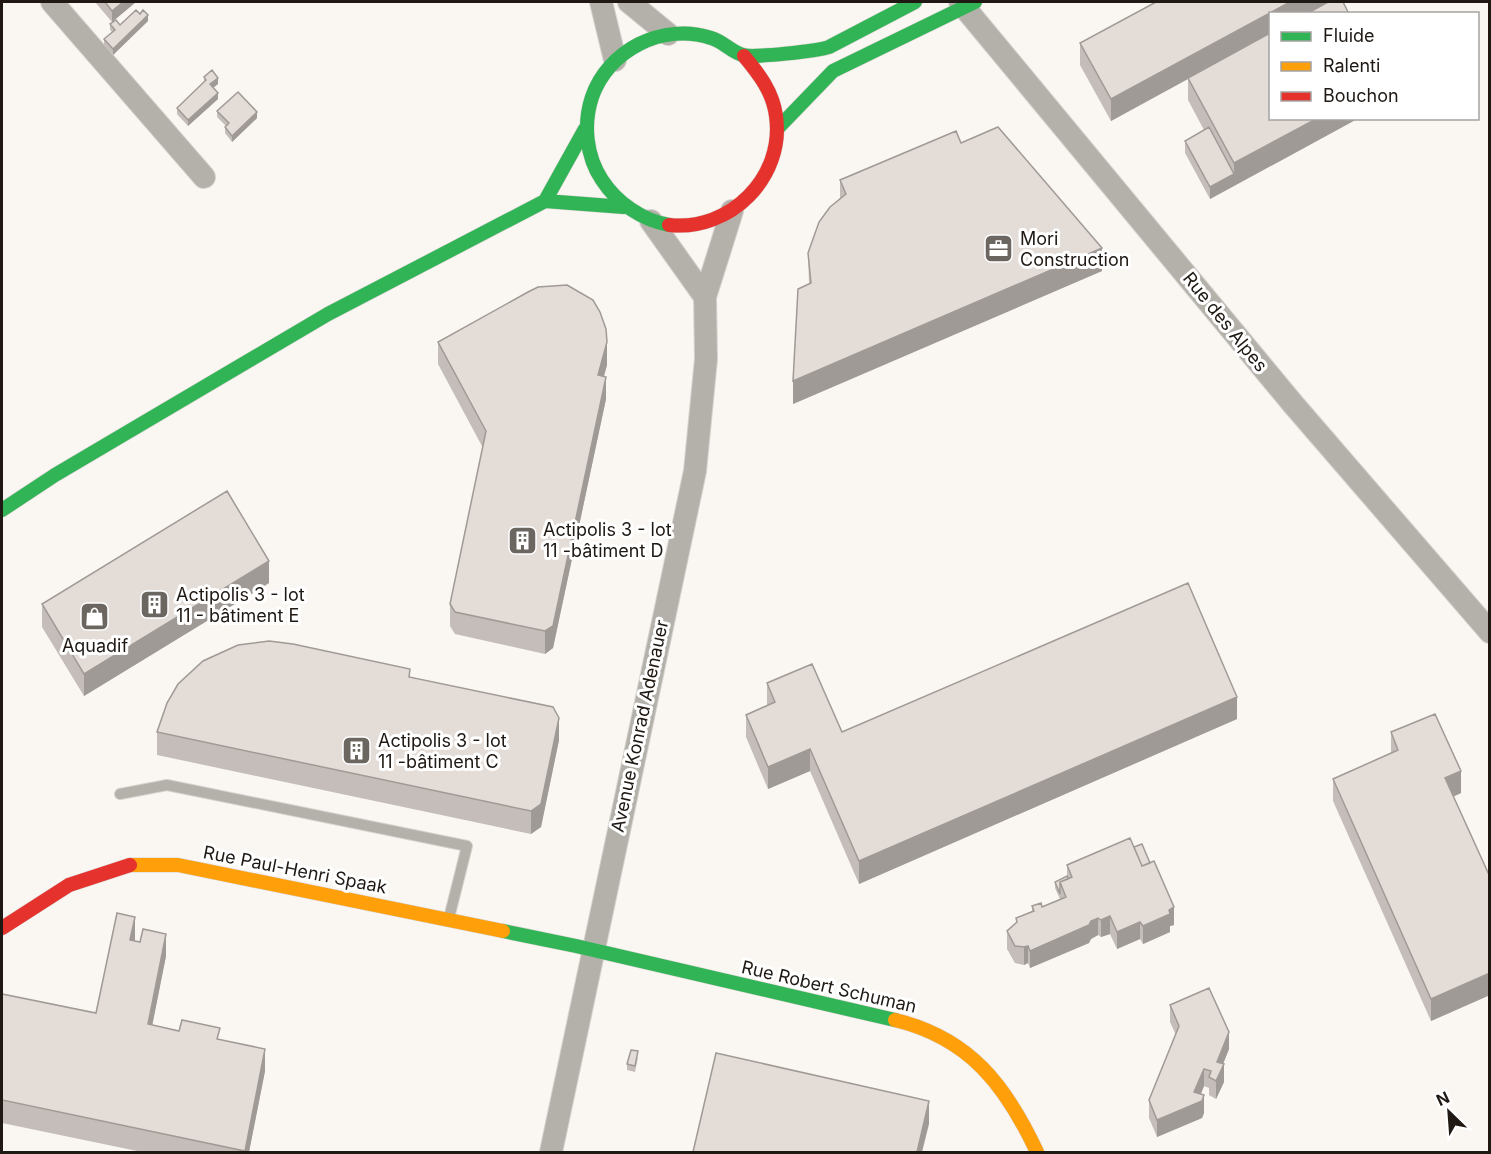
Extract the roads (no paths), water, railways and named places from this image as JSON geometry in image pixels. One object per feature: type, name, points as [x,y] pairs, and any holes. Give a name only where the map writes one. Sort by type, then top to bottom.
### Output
[{"type":"main road","points":[[744,56],[822,49],[915,2]]},
{"type":"main road","points":[[778,128],[833,71],[967,3]]},
{"type":"main road","points":[[668,34],[695,34],[721,42],[744,56],[762,77],[774,101],[778,128],[772,160],[756,189],[732,211],[707,222],[679,225],[651,221],[624,207],[603,185],[590,158],[585,129],[589,104],[599,80],[615,60],[631,48],[649,39],[668,34]]},
{"type":"main road","points":[[545,201],[585,129]]},
{"type":"main road","points":[[2,510],[55,475],[328,314],[545,201],[624,207]]},
{"type":"main road","name":"Rue Paul-Henri Spaak","points":[[2,928],[69,885],[130,865],[178,865],[592,950]]},
{"type":"main road","name":"Rue Robert Schuman","points":[[592,950],[915,1025],[954,1043],[987,1071],[1010,1100],[1037,1152]]},
{"type":"street","points":[[52,2],[204,177]]},
{"type":"street","points":[[601,2],[615,60]]},
{"type":"street","points":[[629,2],[668,34]]},
{"type":"street","name":"Rue des Alpes","points":[[967,3],[1293,404],[1490,632]]},
{"type":"street","name":"Avenue Konrad Adenauer","points":[[551,1152],[695,471],[706,359],[705,297],[732,211]]},
{"type":"street","points":[[651,221],[705,297]]},
{"type":"lane","points":[[120,794],[167,785],[467,846],[449,920]]},
{"type":"place","name":"Mori Construction","points":[[999,249]]},
{"type":"place","name":"Actipolis 3 - lot 11 -bâtiment D","points":[[522,540]]},
{"type":"place","name":"Actipolis 3 - lot 11 - bâtiment E","points":[[155,605]]},
{"type":"place","name":"Aquadif","points":[[95,617]]},
{"type":"place","name":"Actipolis 3 - lot 11 -bâtiment C","points":[[357,751]]}]
